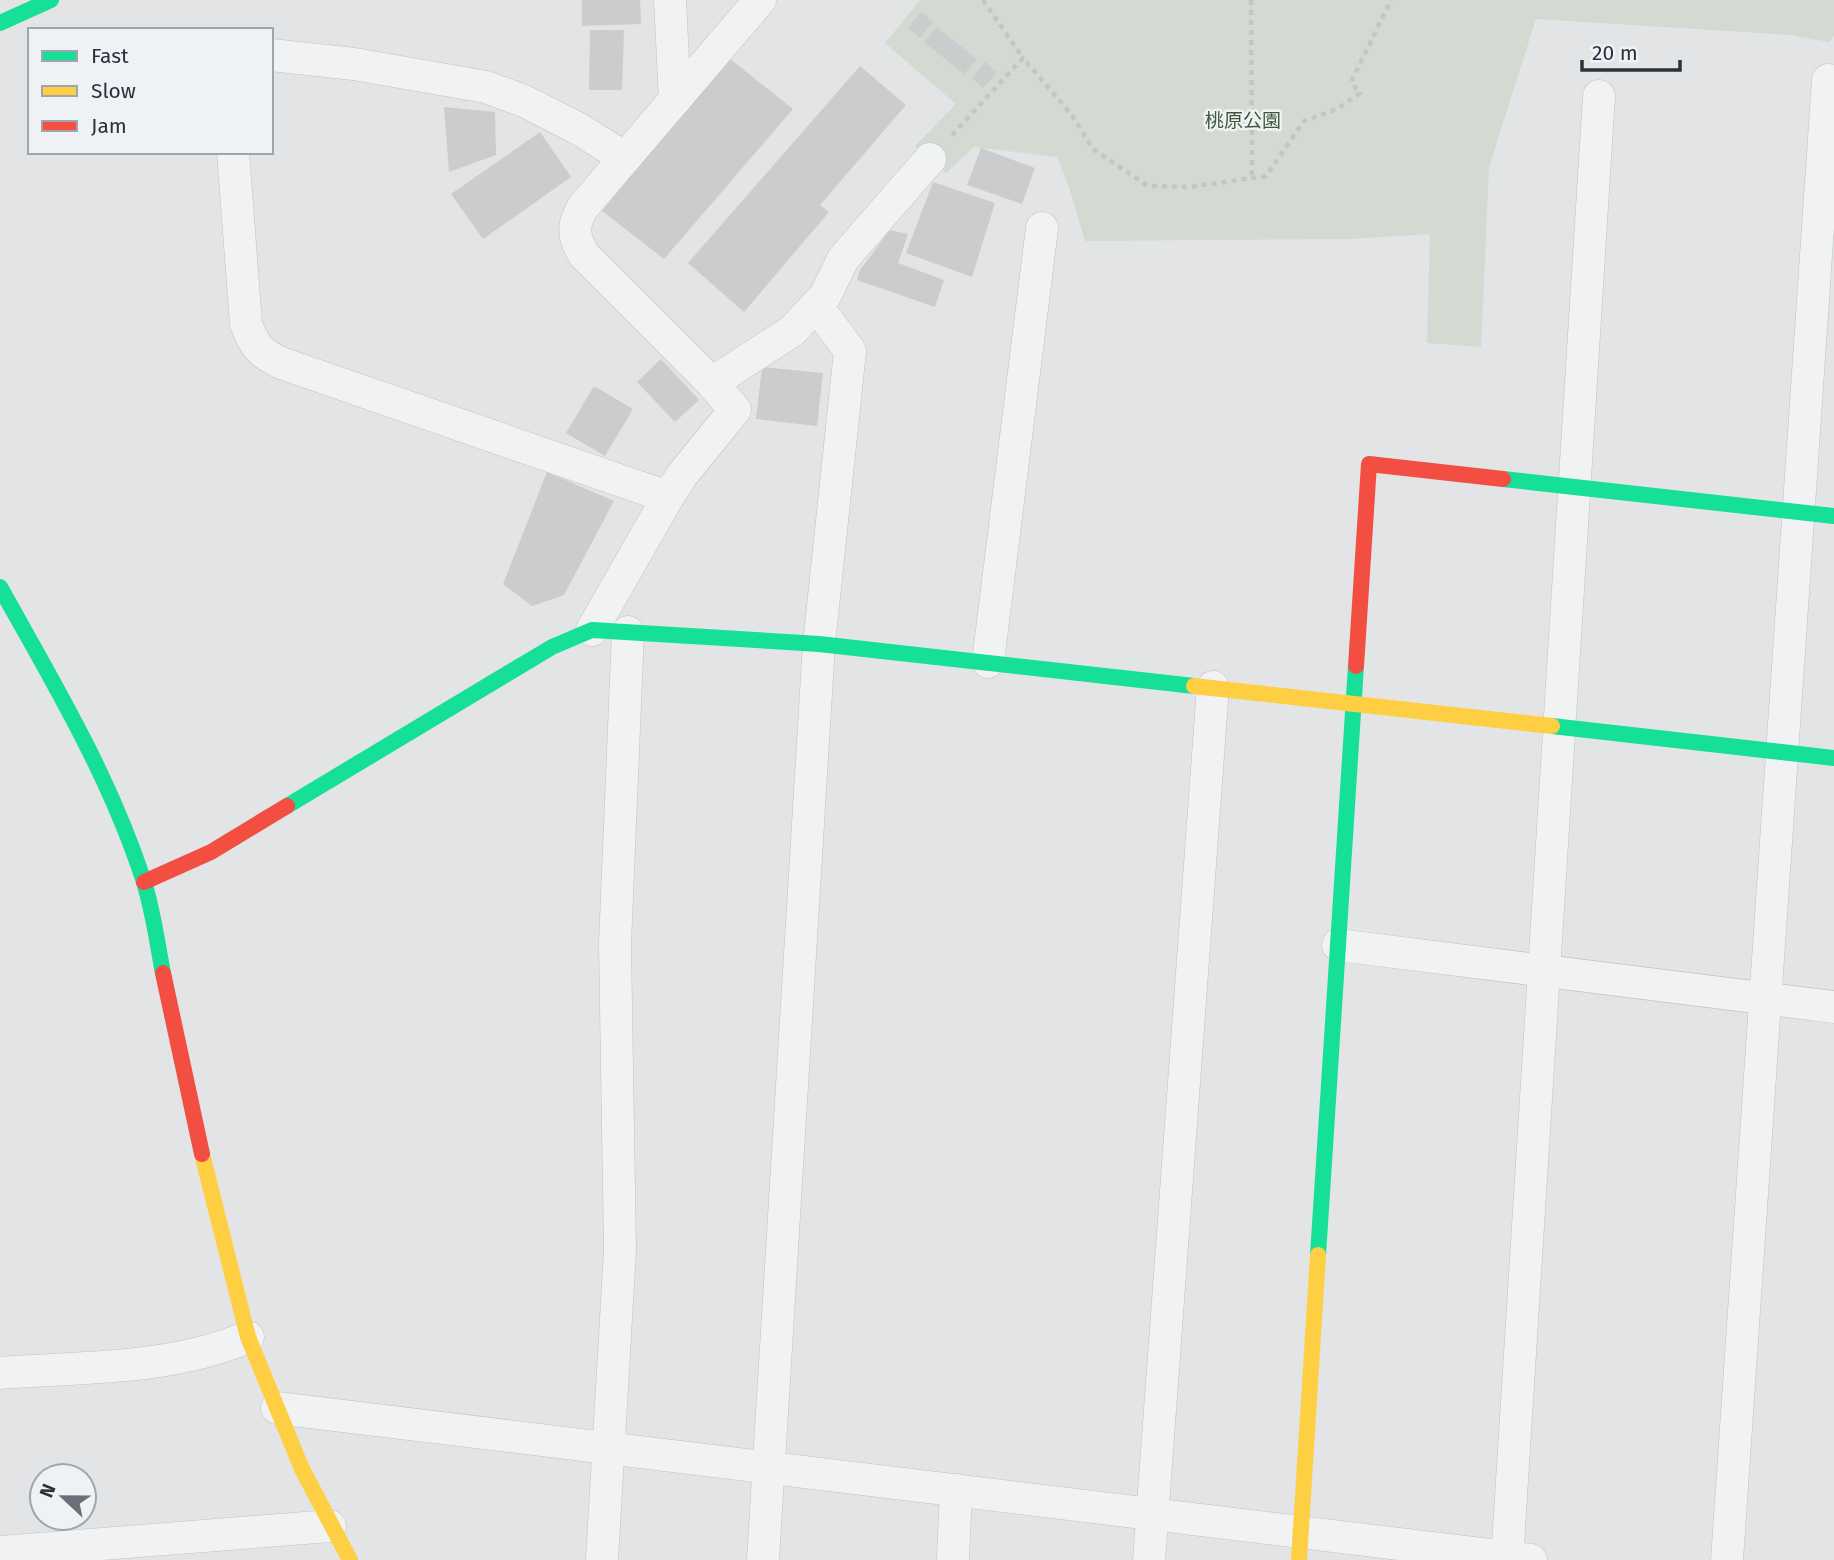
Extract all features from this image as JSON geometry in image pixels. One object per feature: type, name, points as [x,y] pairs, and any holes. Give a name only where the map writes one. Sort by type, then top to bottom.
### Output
[{"type":"street","points":[[0,23],[51,0]]},
{"type":"street","points":[[670,0],[675,100]]},
{"type":"street","points":[[592,630],[667,497],[735,410],[712,383],[584,256],[576,242],[576,218],[760,0]]},
{"type":"street","points":[[273,55],[354,64],[486,87],[524,101],[579,129],[625,158]]},
{"type":"street","points":[[1727,1560],[1828,80]]},
{"type":"street","points":[[276,1408],[1153,1514],[1300,1546],[1515,1559],[1544,971],[1599,96]]},
{"type":"street","points":[[233,154],[246,324],[254,345],[263,355],[667,497]]},
{"type":"street","points":[[712,383],[792,331],[825,296],[844,259],[930,159]]},
{"type":"street","points":[[988,662],[1042,228]]},
{"type":"street","points":[[763,1560],[820,644],[850,351],[816,305]]},
{"type":"street","points":[[1300,1546],[1369,464],[1834,516]]},
{"type":"street","points":[[0,587],[84,738],[116,805],[144,882],[210,1191],[248,1337],[302,1469],[350,1560]]},
{"type":"street","points":[[144,882],[211,852],[552,647],[592,630],[820,644],[1834,758]]},
{"type":"street","points":[[602,1560],[620,1250],[615,944],[628,632]]},
{"type":"street","points":[[1149,1560],[1213,687]]},
{"type":"street","points":[[1338,945],[1834,1007]]},
{"type":"street","points":[[0,1373],[159,1362],[225,1347],[248,1337]]},
{"type":"street","points":[[953,1560],[956,1490]]},
{"type":"street","points":[[0,1552],[330,1526]]},
{"type":"path","points":[[983,0],[1023,58],[1071,114],[1093,149],[1148,186],[1190,187],[1266,176],[1304,121],[1337,109],[1360,93],[1350,82],[1391,0]]},
{"type":"path","points":[[1251,0],[1252,178]]},
{"type":"path","points":[[930,159],[1023,58]]},
{"type":"green space","name":"桃原公園","points":[[920,0],[1834,0],[1834,36],[1829,42],[1790,35],[1536,19],[1489,167],[1481,347],[1427,343],[1430,234],[1351,239],[1085,241],[1057,157],[974,147],[946,173],[915,146],[956,104],[885,43]]},
{"type":"building","points":[[582,0],[640,0],[641,24],[582,26]]},
{"type":"building","points":[[921,12],[933,22],[920,38],[908,28]]},
{"type":"building","points":[[937,27],[977,59],[964,74],[924,42]]},
{"type":"building","points":[[590,30],[624,30],[622,90],[589,90]]},
{"type":"building","points":[[729,58],[793,109],[664,259],[602,211]]},
{"type":"building","points":[[985,62],[997,72],[983,88],[972,78]]},
{"type":"building","points":[[860,66],[906,105],[820,205],[829,212],[744,312],[688,263]]},
{"type":"building","points":[[444,107],[495,112],[496,155],[449,172]]},
{"type":"building","points":[[540,132],[571,177],[483,239],[451,194]]},
{"type":"building","points":[[981,148],[1035,168],[1022,204],[967,185]]},
{"type":"building","points":[[933,182],[995,203],[972,277],[906,253]]},
{"type":"building","points":[[890,230],[908,234],[898,263],[944,280],[935,307],[857,280],[860,270]]},
{"type":"building","points":[[661,359],[699,400],[675,422],[637,382]]},
{"type":"building","points":[[762,367],[823,373],[817,426],[756,419]]},
{"type":"building","points":[[594,386],[633,409],[605,456],[566,433]]},
{"type":"building","points":[[547,472],[614,501],[564,595],[532,606],[503,584]]},
{"type":"traffic: fast","points":[[0,23],[51,0]]},
{"type":"traffic: fast","points":[[1503,479],[1834,516]]},
{"type":"traffic: fast","points":[[0,587],[60,694],[114,803],[146,890],[163,973]]},
{"type":"traffic: fast","points":[[287,806],[552,647],[592,630],[819,644],[1194,686]]},
{"type":"traffic: fast","points":[[1318,1255],[1356,666]]},
{"type":"traffic: fast","points":[[1552,726],[1834,758]]},
{"type":"traffic: slow","points":[[1194,686],[1552,726]]},
{"type":"traffic: slow","points":[[202,1154],[248,1337],[302,1469],[350,1560]]},
{"type":"traffic: slow","points":[[1299,1560],[1318,1255]]},
{"type":"traffic: jam","points":[[1356,666],[1369,464],[1503,479]]},
{"type":"traffic: jam","points":[[144,882],[211,852],[287,806]]},
{"type":"traffic: jam","points":[[163,973],[202,1154]]}]
